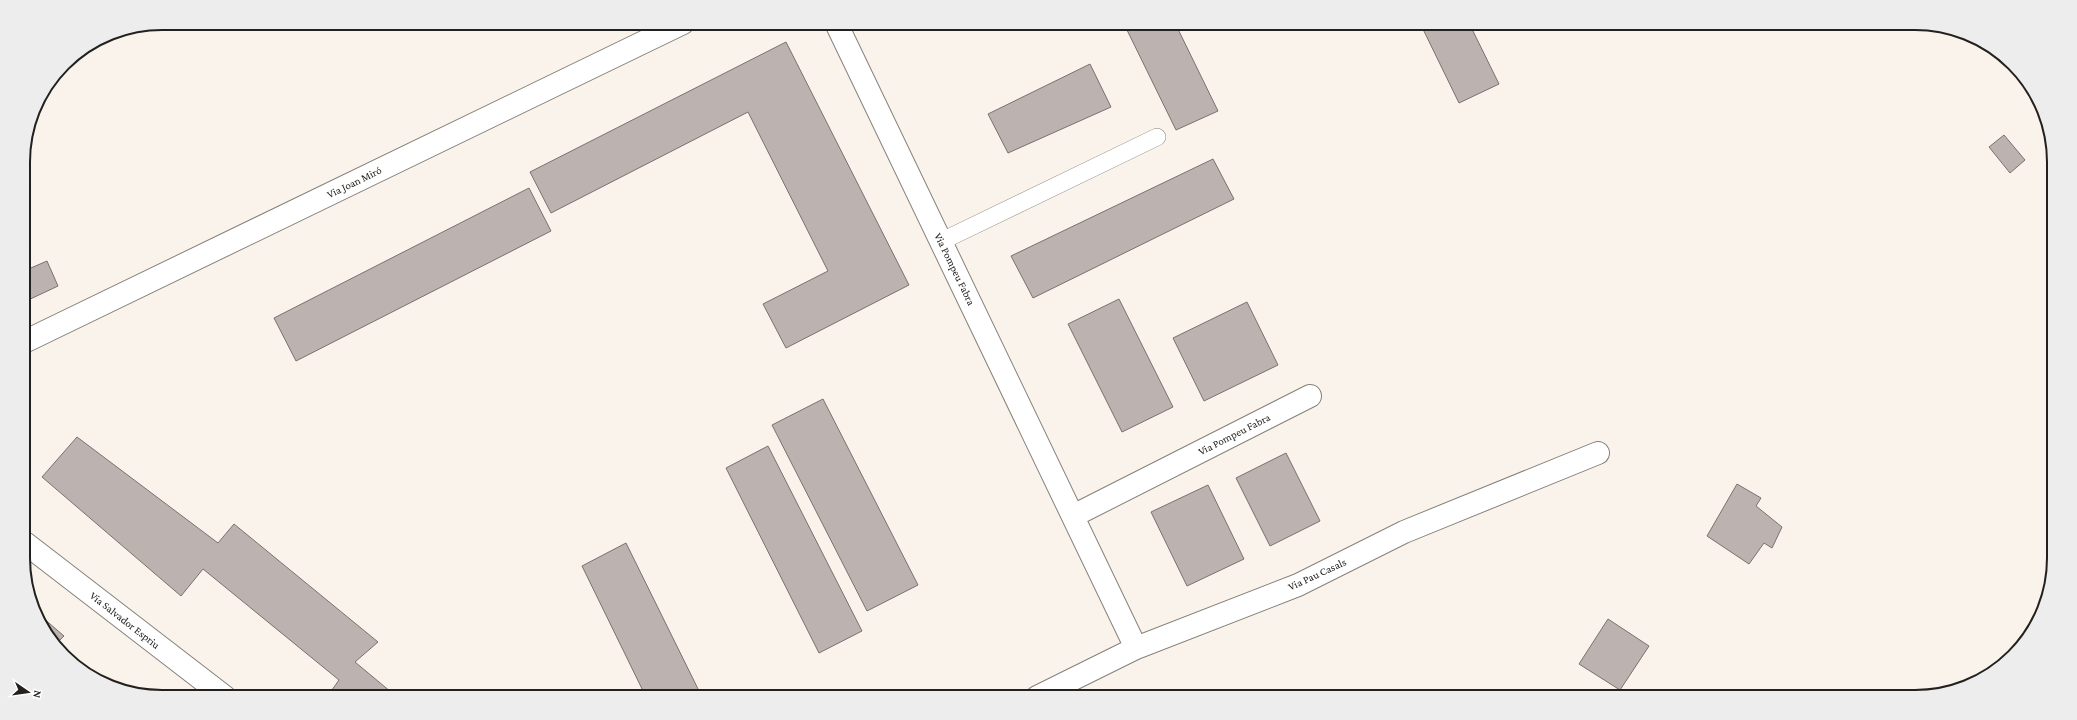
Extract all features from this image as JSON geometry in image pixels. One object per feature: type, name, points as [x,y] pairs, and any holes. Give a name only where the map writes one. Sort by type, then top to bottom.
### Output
[{"type":"street","name":"Via Joan Miró","points":[[30,339],[669,30]]},
{"type":"street","name":"Via Pompeu Fabra","points":[[839,30],[942,241],[1136,648]]},
{"type":"street","name":"Via Pompeu Fabra","points":[[1072,516],[1310,396]]},
{"type":"street","name":"Via Pau Casals","points":[[1051,690],[1136,648],[1298,584],[1404,532],[1598,454]]},
{"type":"street","name":"Via Salvador Espriu","points":[[30,547],[216,690]]},
{"type":"lane","points":[[942,241],[1157,137]]},
{"type":"building","points":[[1127,30],[1178,30],[1218,111],[1176,130]]},
{"type":"building","points":[[1423,30],[1472,30],[1499,84],[1459,103]]},
{"type":"building","points":[[786,42],[909,285],[786,348],[763,304],[828,271],[748,112],[551,213],[530,172]]},
{"type":"building","points":[[1090,64],[1111,107],[1008,153],[988,114]]},
{"type":"building","points":[[2004,135],[2025,160],[2010,173],[1989,147]]},
{"type":"building","points":[[1213,159],[1234,199],[1033,298],[1011,256]]},
{"type":"building","points":[[529,188],[551,231],[296,361],[274,318]]},
{"type":"building","points":[[47,261],[58,286],[30,299],[30,268]]},
{"type":"building","points":[[1119,299],[1173,407],[1122,432],[1068,324]]},
{"type":"building","points":[[1247,302],[1278,365],[1204,401],[1173,338]]},
{"type":"building","points":[[823,399],[918,585],[867,611],[772,425]]},
{"type":"building","points":[[77,437],[218,543],[234,524],[378,642],[355,662],[389,690],[332,690],[339,680],[203,569],[181,596],[42,477]]},
{"type":"building","points":[[768,446],[862,631],[819,653],[726,468]]},
{"type":"building","points":[[1286,453],[1320,521],[1270,546],[1236,478]]},
{"type":"building","points":[[1737,484],[1761,498],[1756,506],[1782,527],[1772,548],[1764,543],[1749,564],[1707,536]]},
{"type":"building","points":[[1208,485],[1244,559],[1187,586],[1151,512]]},
{"type":"building","points":[[626,543],[699,690],[643,690],[582,566]]},
{"type":"building","points":[[1608,619],[1649,646],[1620,690],[1579,664]]},
{"type":"building","points":[[47,621],[64,636],[59,641]]}]
